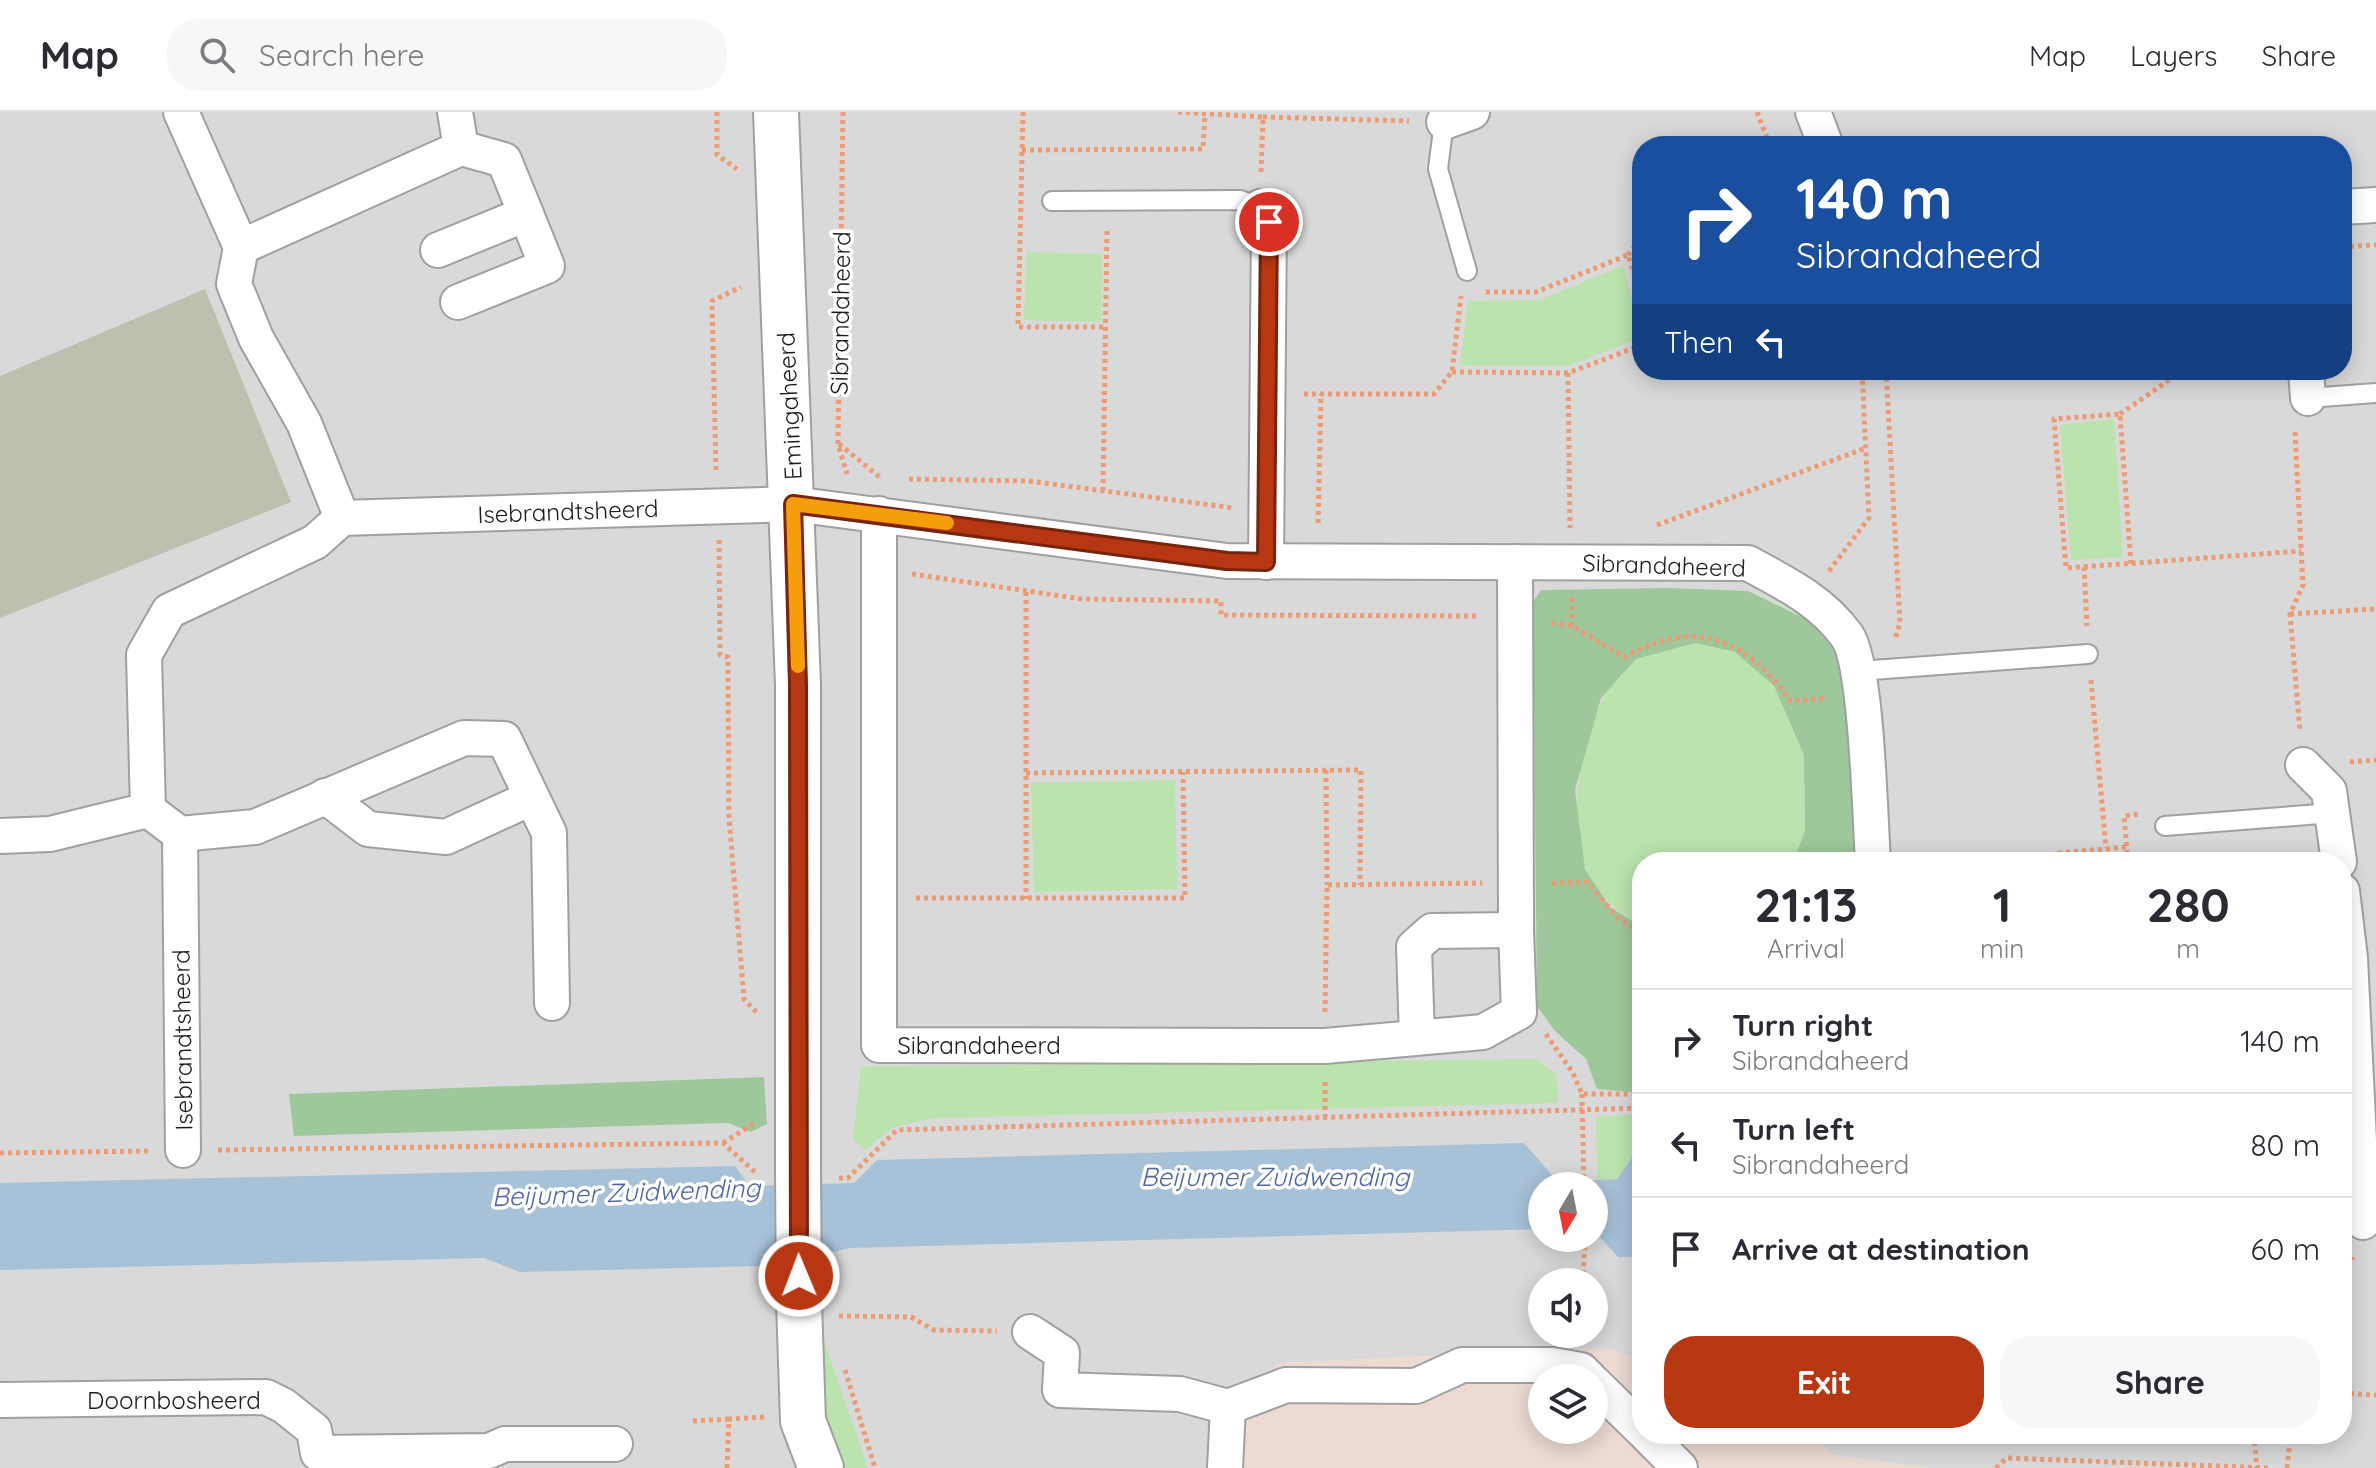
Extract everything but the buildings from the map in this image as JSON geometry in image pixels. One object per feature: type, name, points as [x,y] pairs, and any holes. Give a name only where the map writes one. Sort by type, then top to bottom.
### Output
[{"type":"street","points":[[148,810],[144,655],[169,611],[315,542],[342,518],[304,423],[256,338],[234,284],[241,247],[181,112]]},
{"type":"street","points":[[455,112],[461,148]]},
{"type":"street","name":"Emingaheerd","points":[[776,112],[798,685],[798,1170],[814,1309],[786,1412],[789,1468]]},
{"type":"street","points":[[1813,112],[1822,136]]},
{"type":"street","points":[[241,247],[461,148],[504,160],[547,266],[458,302]]},
{"type":"street","points":[[2352,206],[2376,205]]},
{"type":"street","points":[[1260,207],[1269,222],[1266,562]]},
{"type":"street","points":[[438,250],[526,214]]},
{"type":"street","name":"Isebrandtsheerd","points":[[342,518],[793,504]]},
{"type":"street","name":"Sibrandaheerd","points":[[793,504],[1227,561],[1515,562],[1571,546],[1748,563],[1807,594],[1848,637],[1868,678],[1873,852]]},
{"type":"street","name":"Sibrandaheerd","points":[[868,513],[880,569],[879,1045],[1325,1046],[1483,1032],[1519,1012]]},
{"type":"street","points":[[1515,562],[1519,1012]]},
{"type":"street","points":[[148,810],[180,834],[255,827],[464,738],[504,739],[549,833],[552,1003]]},
{"type":"street","points":[[2303,765],[2329,791],[2338,852]]},
{"type":"street","points":[[325,796],[368,829],[446,837],[531,798]]},
{"type":"street","points":[[0,836],[50,834],[148,810]]},
{"type":"street","name":"Isebrandtsheerd","points":[[180,834],[183,1150]]},
{"type":"street","points":[[2352,922],[2363,957],[2352,1120]]},
{"type":"street","points":[[1417,1038],[1414,947],[1432,931],[1516,930]]},
{"type":"street","points":[[2352,1142],[2363,1222]]},
{"type":"street","points":[[1030,1332],[1062,1353],[1060,1390],[1180,1394],[1228,1407],[1286,1385],[1416,1386],[1462,1365],[1528,1365]]},
{"type":"street","name":"Doornbosheerd","points":[[0,1400],[266,1397],[284,1406],[314,1430],[318,1460],[489,1451],[505,1444],[615,1444]]},
{"type":"street","points":[[1608,1397],[1632,1420]]},
{"type":"street","points":[[1225,1468],[1228,1407]]},
{"type":"street","name":"Emingaheerd","points":[[786,1412],[821,1468]]},
{"type":"street","points":[[1656,1444],[1680,1468]]},
{"type":"lane","points":[[1458,117],[1438,169],[1467,271]]},
{"type":"lane","points":[[1052,201],[1240,200],[1260,207]]},
{"type":"lane","points":[[2307,384],[2376,393]]},
{"type":"lane","points":[[1868,678],[2088,654]]},
{"type":"lane","points":[[2165,826],[2333,813]]},
{"type":"path","points":[[717,112],[717,155],[738,169]]},
{"type":"path","name":"Sibrandaheerd","points":[[843,112],[838,444],[868,513]]},
{"type":"path","points":[[1023,112],[1018,327],[1106,327]]},
{"type":"path","points":[[1178,112],[1263,117],[1458,117]]},
{"type":"path","points":[[1757,112],[1766,136]]},
{"type":"path","points":[[1022,150],[1203,149],[1205,115]]},
{"type":"path","points":[[1260,207],[1263,117]]},
{"type":"path","points":[[1103,491],[1108,201]]},
{"type":"path","points":[[2352,246],[2376,245]]},
{"type":"path","points":[[1267,393],[1434,394],[1452,372],[1461,292],[1536,292],[1628,255],[1632,250]]},
{"type":"path","points":[[1628,255],[1632,267]]},
{"type":"path","points":[[747,284],[712,301],[720,655],[728,657],[729,817],[744,999],[765,1022]]},
{"type":"path","points":[[1452,372],[1568,373],[1632,349]]},
{"type":"path","points":[[1568,373],[1572,626]]},
{"type":"path","points":[[1807,594],[1851,546],[1869,518],[1863,380]]},
{"type":"path","points":[[880,569],[1082,599],[1221,601],[1221,615],[1515,617],[1572,626],[1625,657],[1655,641],[1713,639],[1734,646],[1757,661],[1790,701],[1868,678],[1900,622],[1887,380]]},
{"type":"path","points":[[2169,380],[2120,414],[2054,419],[2066,568],[2301,551]]},
{"type":"path","points":[[2303,765],[2290,614],[2303,585],[2295,425],[2307,384]]},
{"type":"path","points":[[1318,523],[1321,394]]},
{"type":"path","points":[[2120,414],[2131,564]]},
{"type":"path","points":[[838,444],[882,479],[1029,481],[1266,512],[1329,526]]},
{"type":"path","points":[[1646,529],[1866,448]]},
{"type":"path","points":[[868,513],[882,479]]},
{"type":"path","points":[[1571,546],[1586,529]]},
{"type":"path","points":[[1555,530],[1571,546]]},
{"type":"path","points":[[2084,567],[2088,654],[2106,848]]},
{"type":"path","points":[[1026,592],[1026,899]]},
{"type":"path","points":[[2290,614],[2376,609]]},
{"type":"path","points":[[1326,770],[1327,885]]},
{"type":"path","points":[[1026,773],[1361,770],[1360,885]]},
{"type":"path","points":[[879,898],[1185,898],[1183,772]]},
{"type":"path","points":[[2068,852],[2126,847]]},
{"type":"path","points":[[1519,1012],[1545,1032],[1573,1073],[1582,1094],[1584,1172]]},
{"type":"path","points":[[1582,1094],[1632,1094]]},
{"type":"path","points":[[723,1143],[763,1118]]},
{"type":"path","points":[[814,1309],[911,1317],[934,1330],[1030,1332]]},
{"type":"path","points":[[842,1361],[875,1468]]},
{"type":"path","points":[[2352,1394],[2376,1395]]},
{"type":"path","points":[[693,1421],[768,1417],[786,1412]]},
{"type":"path","points":[[727,1468],[729,1419]]},
{"type":"path","points":[[2255,1444],[2257,1468]]},
{"type":"path","points":[[2287,1468],[2290,1444]]},
{"type":"path","points":[[1996,1468],[2007,1458],[2271,1468]]},
{"type":"shaded area","points":[[0,112],[2376,112],[2376,1468],[1929,1468],[1833,1455],[1820,1444],[2352,1444],[2352,852],[1632,852],[1632,1356],[1605,1348],[1280,1363],[1210,1416],[1207,1468],[0,1468]]},
{"type":"shaded area","points":[[205,289],[291,502],[0,618],[0,376]]},
{"type":"shaded area","points":[[1605,1348],[1632,1356],[1632,1444],[1820,1444],[1833,1455],[1929,1468],[1207,1468],[1210,1416],[1279,1363]]},
{"type":"green space","points":[[1027,252],[1102,254],[1101,322],[1024,320]]},
{"type":"green space","points":[[1623,266],[1632,300],[1632,341],[1568,366],[1460,365],[1468,301],[1539,300]]},
{"type":"green space","points":[[2114,419],[2123,557],[2071,560],[2060,425]]},
{"type":"green space","points":[[1669,588],[1748,591],[1806,619],[1829,643],[1845,669],[1856,852],[1797,852],[1805,831],[1804,755],[1774,686],[1735,652],[1695,643],[1636,659],[1601,698],[1575,790],[1585,869],[1610,907],[1632,921],[1632,1092],[1597,1089],[1586,1059],[1555,1031],[1537,1006],[1533,602],[1541,590]]},
{"type":"green space","points":[[1695,643],[1735,652],[1774,686],[1804,755],[1805,831],[1797,852],[1632,852],[1632,921],[1610,903],[1587,871],[1580,849],[1578,790],[1583,758],[1604,698],[1618,675],[1635,659]]},
{"type":"green space","points":[[1175,780],[1177,889],[1034,892],[1031,783]]},
{"type":"green space","points":[[1536,1059],[1556,1074],[1558,1103],[934,1118],[893,1127],[865,1150],[853,1139],[861,1067]]},
{"type":"green space","points":[[764,1077],[767,1124],[751,1132],[728,1123],[294,1136],[289,1094]]},
{"type":"green space","points":[[1632,1115],[1632,1157],[1617,1179],[1608,1179],[1608,1172],[1597,1172],[1596,1117]]},
{"type":"green space","points":[[821,1332],[868,1468],[833,1468],[823,1403]]},
{"type":"water","name":"Beijumer Zuidwending","points":[[1524,1143],[1549,1172],[1528,1172],[1528,1229],[851,1248],[764,1266],[520,1272],[484,1258],[0,1270],[0,1183],[735,1166],[749,1186],[854,1183],[877,1160]]},
{"type":"water","points":[[1632,1157],[1632,1257],[1618,1257],[1608,1246],[1608,1179],[1617,1179]]},
{"type":"slow traffic","points":[[798,666],[793,504],[947,523]]},
{"type":"route","points":[[799,1276],[798,685],[793,504],[1227,561],[1266,562],[1269,222]]}]
